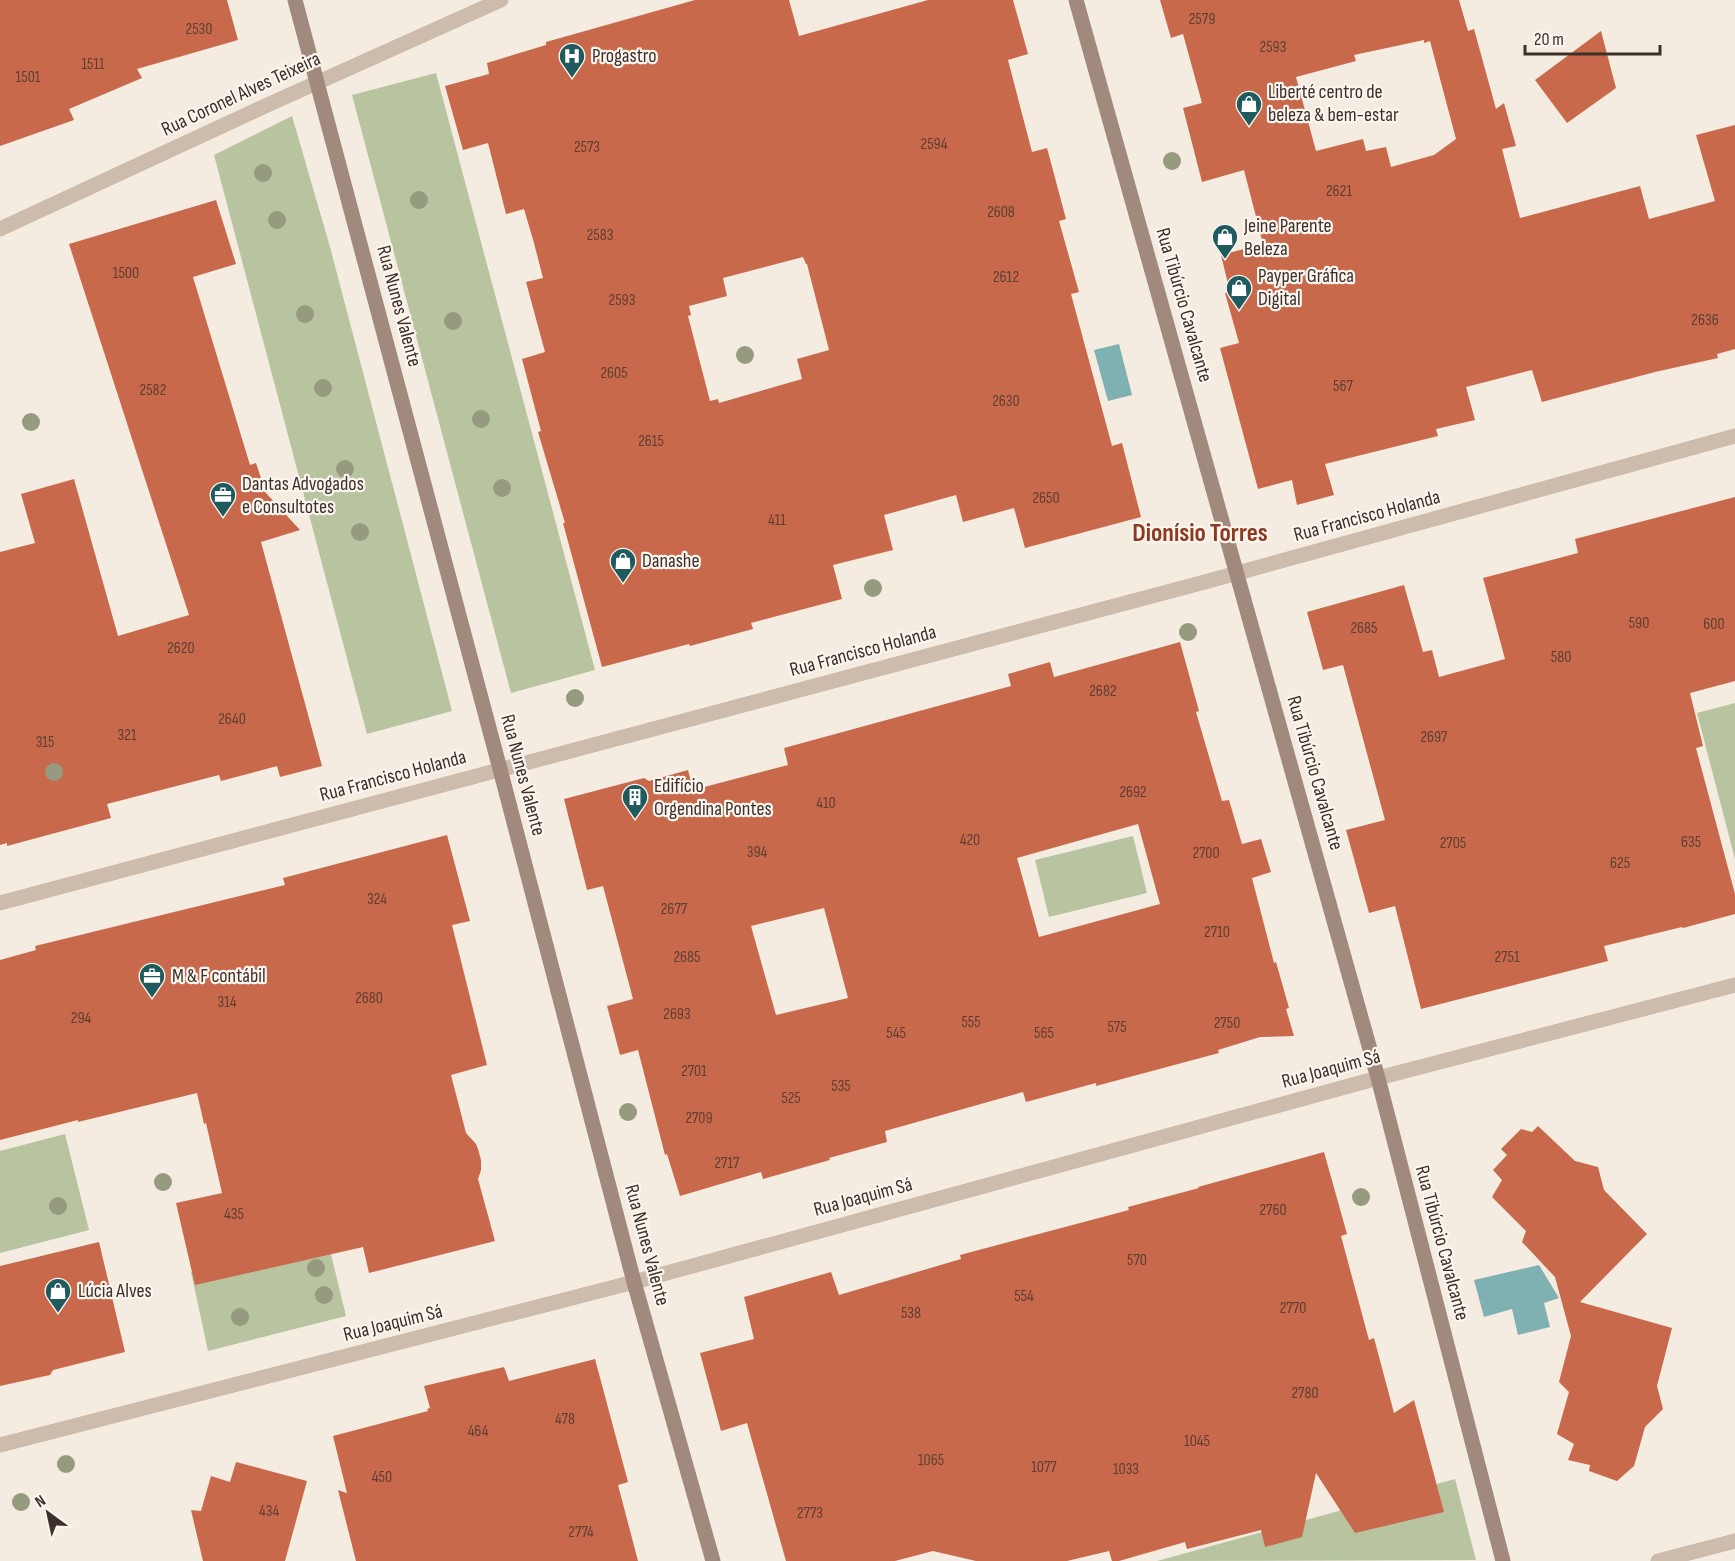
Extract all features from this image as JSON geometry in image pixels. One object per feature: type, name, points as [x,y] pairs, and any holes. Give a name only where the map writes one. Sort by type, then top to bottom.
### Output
[{"type":"street","name":"Rua Nunes Valente","points":[[296,0],[634,1282],[713,1561]]},
{"type":"street","name":"Rua Coronel Alves Teixeira","points":[[0,229],[501,0]]},
{"type":"street","name":"Rua Tibúrcio Cavalcante","points":[[1076,0],[1378,1078],[1503,1561]]},
{"type":"street","name":"Rua Francisco Holanda","points":[[0,903],[1237,573],[1735,436]]},
{"type":"street","name":"Rua Joaquim Sá","points":[[0,1445],[634,1282],[1378,1078],[1735,985]]},
{"type":"street","points":[[1658,1561],[1735,1541]]},
{"type":"green space","points":[[436,73],[595,670],[511,693],[352,95]]},
{"type":"green space","points":[[292,116],[330,247],[452,711],[367,734],[214,155]]},
{"type":"green space","points":[[1735,703],[1735,859],[1697,713]]},
{"type":"green space","points":[[1133,836],[1147,893],[1049,917],[1035,860]]},
{"type":"green space","points":[[293,1098],[346,1316],[208,1351],[191,1272],[306,1242]]},
{"type":"green space","points":[[65,1134],[89,1230],[0,1253],[0,1151]]},
{"type":"green space","points":[[1455,1479],[1476,1560],[1157,1561]]},
{"type":"water","points":[[1119,344],[1132,395],[1108,401],[1094,350]]},
{"type":"water","points":[[1539,1265],[1559,1298],[1544,1303],[1550,1327],[1518,1335],[1512,1309],[1484,1317],[1474,1280]]},
{"type":"building","points":[[0,0],[227,0],[238,40],[137,69],[142,78],[69,109],[74,120],[0,146]]},
{"type":"building","points":[[695,0],[789,0],[799,36],[928,0],[1013,0],[1028,54],[1008,60],[1032,152],[1047,148],[1066,219],[1059,221],[1079,292],[1071,294],[1112,446],[1122,443],[1141,517],[1025,548],[1014,508],[963,522],[956,495],[884,515],[893,550],[833,565],[842,599],[751,623],[753,629],[602,667],[563,523],[565,523],[538,432],[541,431],[522,359],[545,352],[526,282],[543,278],[534,243],[524,209],[506,214],[488,143],[463,150],[445,86],[489,74],[487,63],[546,45],[546,42]],"holes":[[[803,257],[829,350],[797,359],[802,379],[719,403],[718,399],[710,401],[688,316],[691,315],[689,306],[727,296],[723,278]]]},
{"type":"building","points":[[1160,0],[1459,0],[1468,31],[1474,29],[1496,109],[1504,103],[1516,146],[1502,149],[1520,218],[1640,186],[1649,219],[1715,201],[1696,135],[1735,125],[1735,349],[1717,354],[1718,358],[1542,402],[1532,370],[1466,387],[1475,420],[1436,429],[1438,436],[1325,464],[1334,495],[1297,505],[1292,480],[1258,489],[1220,348],[1239,343],[1225,293],[1230,292],[1221,255],[1263,244],[1244,170],[1202,182],[1183,108],[1202,103],[1183,34],[1171,38]],"holes":[[[1424,40],[1424,43],[1430,41],[1456,139],[1434,155],[1391,167],[1386,147],[1366,151],[1363,139],[1316,151],[1296,77],[1356,61],[1354,55]]]},
{"type":"building","points":[[1601,31],[1616,88],[1567,123],[1535,80]]},
{"type":"building","points":[[216,200],[236,264],[193,277],[250,465],[256,463],[266,493],[300,530],[261,542],[322,766],[280,777],[277,766],[221,781],[219,775],[107,804],[111,818],[7,846],[7,843],[0,845],[0,552],[35,543],[21,494],[74,479],[118,636],[189,615],[69,244]]},
{"type":"building","points":[[1735,497],[1735,681],[1690,693],[1703,746],[1696,748],[1735,894],[1735,914],[1604,946],[1608,961],[1421,1009],[1395,906],[1369,913],[1346,830],[1385,820],[1343,665],[1323,670],[1307,612],[1404,585],[1423,652],[1432,650],[1439,677],[1505,659],[1483,578],[1578,553],[1575,539]]},
{"type":"building","points":[[1180,642],[1199,711],[1196,712],[1222,801],[1229,800],[1242,844],[1261,839],[1271,872],[1252,878],[1274,963],[1276,962],[1289,1008],[1286,1009],[1294,1036],[1260,1037],[1218,1050],[1219,1053],[1026,1102],[1023,1092],[885,1131],[887,1142],[829,1158],[830,1160],[763,1179],[761,1172],[680,1196],[667,1154],[665,1155],[638,1050],[620,1055],[607,1006],[633,999],[603,886],[587,890],[564,799],[644,778],[649,781],[688,770],[693,790],[788,765],[784,748],[1011,686],[1008,674],[1050,662],[1054,677]],"holes":[[[1138,824],[1160,904],[1039,937],[1017,858]],[[824,908],[848,998],[776,1015],[751,926]]]},
{"type":"building","points":[[447,835],[470,921],[452,925],[487,1065],[451,1075],[466,1133],[476,1144],[481,1160],[478,1179],[495,1241],[369,1273],[363,1247],[195,1285],[176,1203],[222,1193],[197,1093],[0,1140],[0,960],[36,950],[35,946],[285,885],[283,878]]},
{"type":"building","points":[[1538,1126],[1575,1161],[1598,1167],[1604,1190],[1647,1234],[1580,1302],[1672,1328],[1657,1386],[1663,1409],[1645,1427],[1634,1466],[1617,1481],[1589,1471],[1590,1465],[1568,1460],[1574,1444],[1557,1434],[1569,1392],[1559,1382],[1571,1336],[1555,1277],[1522,1242],[1526,1231],[1492,1197],[1502,1180],[1493,1170],[1507,1155],[1501,1149],[1521,1129],[1532,1132]]},
{"type":"building","points":[[1324,1152],[1347,1234],[1341,1236],[1369,1340],[1374,1338],[1394,1413],[1414,1400],[1444,1512],[1355,1533],[1316,1473],[1302,1537],[1265,1547],[1261,1530],[1187,1549],[1185,1542],[1119,1561],[1112,1561],[1109,1551],[1067,1561],[976,1561],[933,1551],[895,1561],[786,1561],[747,1423],[721,1431],[700,1353],[754,1339],[744,1297],[831,1272],[839,1295],[961,1259],[960,1255],[1129,1210],[1128,1207]]},
{"type":"building","name":"Lúcia Alves","points":[[99,1242],[125,1352],[53,1370],[50,1375],[0,1386],[0,1266]]},
{"type":"building","points":[[595,1359],[628,1482],[618,1485],[638,1561],[356,1561],[338,1490],[347,1493],[333,1436],[428,1411],[427,1409],[430,1408],[424,1386],[504,1367],[509,1381]]},
{"type":"building","points":[[236,1462],[307,1481],[285,1561],[203,1561],[191,1510],[201,1511],[211,1476],[230,1482]]},
{"type":"place","name":"Progastro","points":[[572,79]]},
{"type":"place","name":"Liberté centro de beleza & bem-estar","points":[[1249,127]]},
{"type":"place","name":"Jeine Parente Beleza","points":[[1225,260]]},
{"type":"place","name":"Payper Gráfica Digital","points":[[1239,311]]},
{"type":"place","name":"Dantas Advogados e Consultotes","points":[[223,518]]},
{"type":"place","name":"Danashe","points":[[623,584]]},
{"type":"place","name":"Edifício Orgendina Pontes","points":[[635,820]]},
{"type":"place","name":"M & F contábil","points":[[152,999]]},
{"type":"place","name":"Lúcia Alves","points":[[58,1314]]},
{"type":"district","name":"Dionísio Torres","points":[[1200,533]]}]
